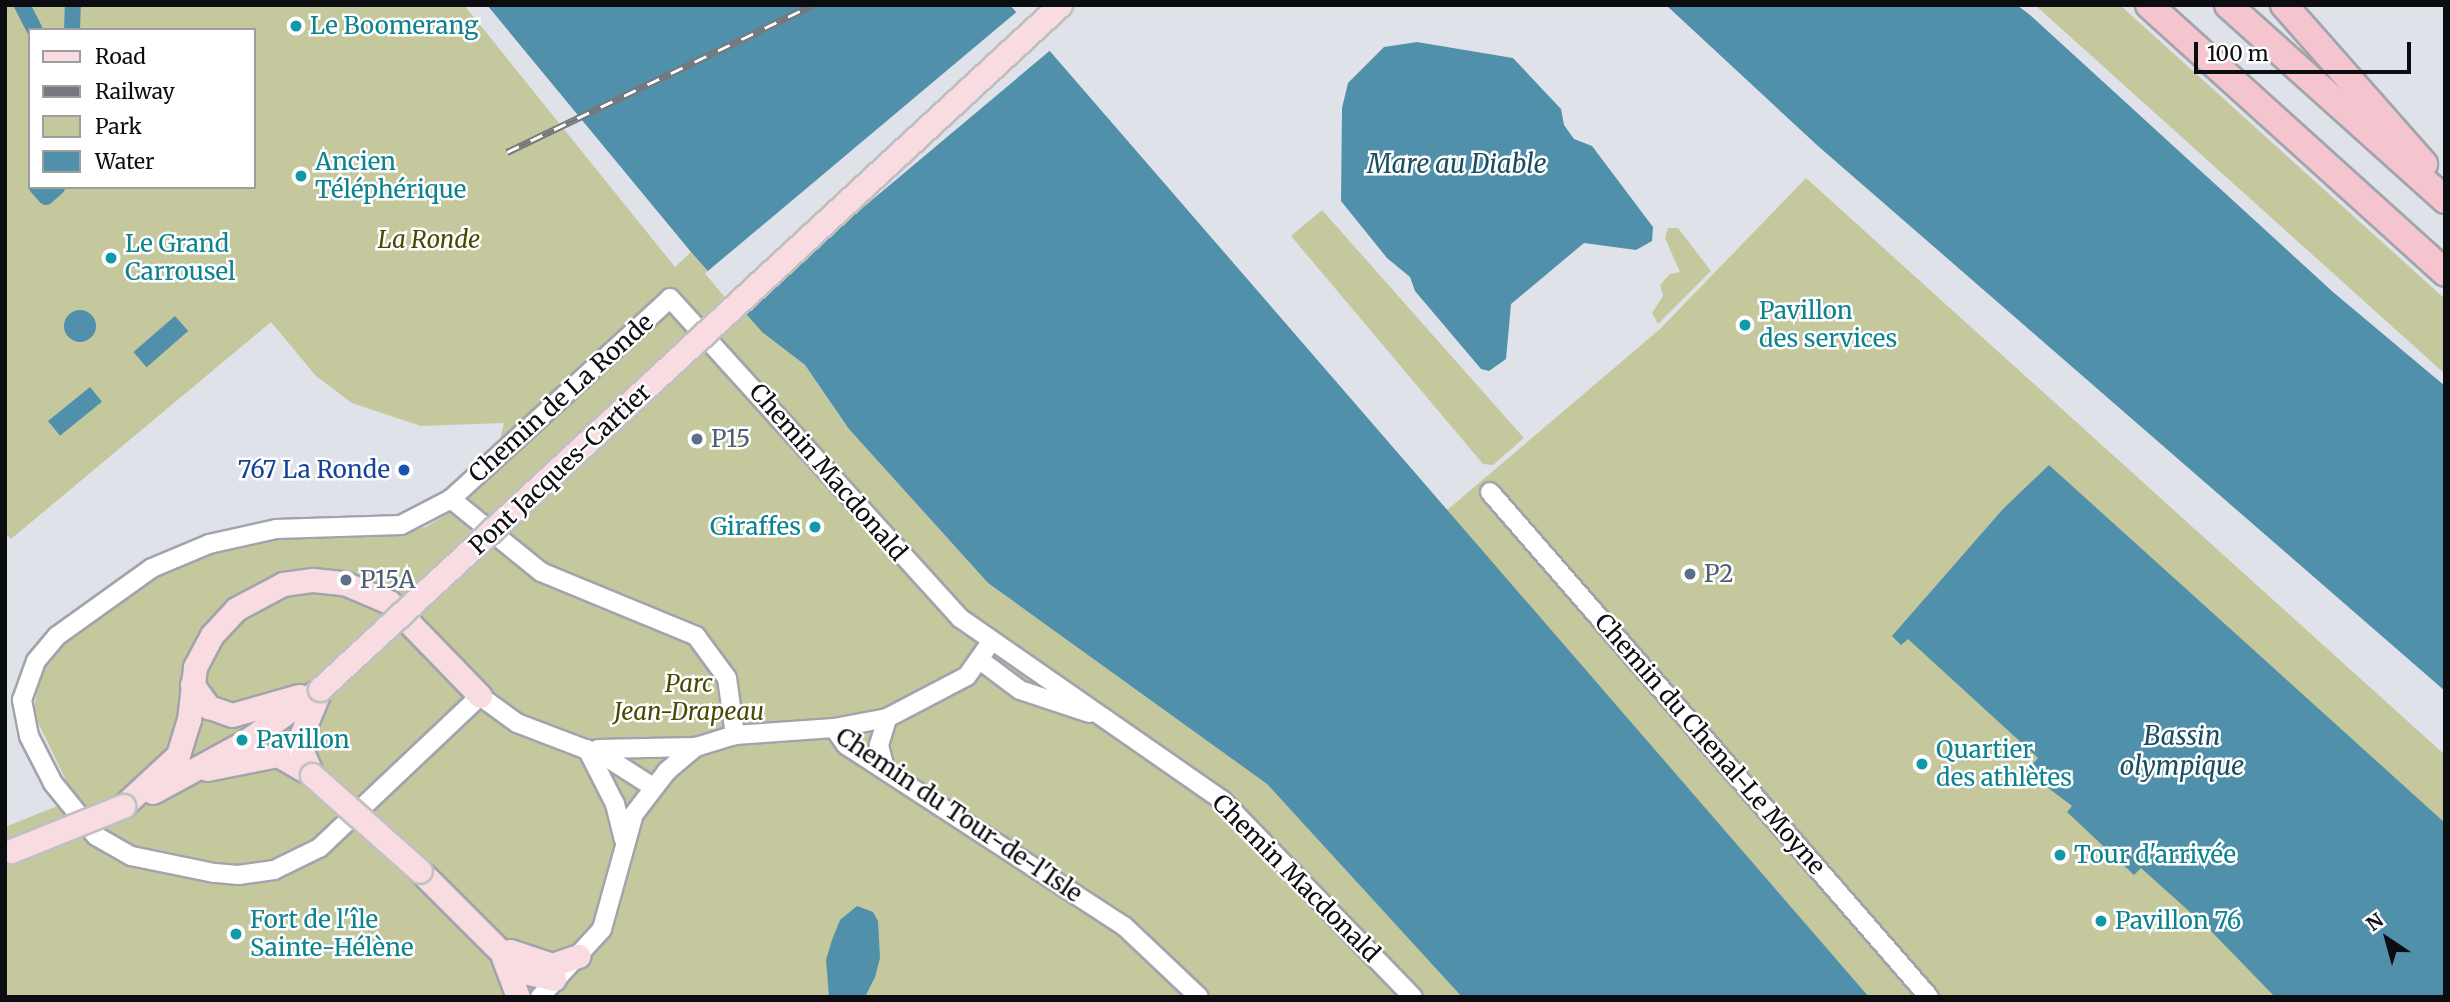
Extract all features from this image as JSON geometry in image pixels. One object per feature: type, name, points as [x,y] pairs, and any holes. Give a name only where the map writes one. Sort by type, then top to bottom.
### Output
[{"type":"highway","points":[[2149,5],[2445,272]]},
{"type":"highway","points":[[2228,5],[2445,200]]},
{"type":"highway","points":[[2284,5],[2351,76],[2445,189]]},
{"type":"main road","name":"Pont Jacques-Cartier","points":[[5,854],[123,806],[197,770],[320,689],[1060,5]]},
{"type":"main road","points":[[123,806],[178,755],[190,720],[192,684],[212,635],[251,599],[298,581],[361,588],[399,609],[480,696]]},
{"type":"main road","points":[[192,684],[209,707],[232,715],[320,689]]},
{"type":"main road","points":[[312,775],[298,743],[320,689]]},
{"type":"main road","points":[[197,770],[278,755],[312,775],[420,871],[498,945],[520,971],[547,988]]},
{"type":"main road","points":[[498,945],[522,958],[552,965],[578,956]]},
{"type":"main road","points":[[498,945],[518,997]]},
{"type":"street","name":"Chemin de La Ronde","points":[[480,696],[319,848],[274,870],[238,875],[144,860],[96,836],[53,783],[23,716],[25,686],[44,649],[97,603],[152,568],[209,544],[276,529],[401,525],[451,499],[670,298]]},
{"type":"street","name":"Chemin Macdonald","points":[[670,298],[960,618],[991,642],[1044,672],[1187,773],[1244,820],[1413,997]]},
{"type":"street","name":"Chemin du Chenal-Le Moyne","points":[[1490,492],[1928,997]]},
{"type":"street","name":"Chemin de La Ronde","points":[[451,499],[541,572],[696,636],[727,678],[734,735]]},
{"type":"street","points":[[834,728],[887,718],[950,687],[980,660],[991,642]]},
{"type":"street","name":"Chemin Macdonald","points":[[980,660],[1031,695],[1106,718]]},
{"type":"street","points":[[1031,695],[1044,672]]},
{"type":"street","points":[[480,696],[517,723],[587,748],[653,787]]},
{"type":"street","points":[[885,768],[879,745],[887,718]]},
{"type":"street","name":"Chemin du Tour-de-l'Isle","points":[[547,988],[602,929],[634,814],[653,787],[696,747],[734,735],[834,728],[846,745],[1124,926],[1199,997]]},
{"type":"street","points":[[587,748],[696,747]]},
{"type":"street","points":[[587,748],[615,804],[625,843]]},
{"type":"street","points":[[547,988],[589,962],[603,942],[602,929]]},
{"type":"green space","name":"Parc Jean-Drapeau","points":[[5,5],[464,5],[675,267],[691,252],[762,332],[805,365],[846,426],[988,583],[1267,784],[1462,997],[5,997],[5,827],[75,799],[33,712],[41,673],[61,644],[131,590],[204,555],[276,539],[380,537],[426,527],[447,514],[491,475],[504,423],[421,426],[352,403],[316,376],[271,322],[11,539],[5,533]]},
{"type":"green space","points":[[2035,5],[2120,5],[2445,299],[2445,374]]},
{"type":"green space","points":[[1806,178],[2445,755],[2445,997],[1869,997],[1446,511],[1660,329]]},
{"type":"green space","points":[[1322,210],[1524,438],[1493,465],[1483,464],[1291,236]]},
{"type":"green space","points":[[1668,228],[1678,228],[1711,271],[1658,324],[1652,313],[1663,296],[1660,285],[1670,274],[1680,272],[1665,238]]},
{"type":"water","points":[[487,5],[1010,5],[1869,997],[1462,997],[1267,784],[988,583],[848,428],[805,365],[762,332],[691,252]]},
{"type":"water","points":[[1666,5],[2017,5],[2030,15],[2333,292],[2445,386],[2445,691],[1818,146]]},
{"type":"water","name":"Mare au Diable","points":[[1417,42],[1513,58],[1561,109],[1564,125],[1574,139],[1592,146],[1653,227],[1652,241],[1636,250],[1584,243],[1511,304],[1506,359],[1489,371],[1481,369],[1415,291],[1410,277],[1387,258],[1341,201],[1342,108],[1348,83],[1384,47]]},
{"type":"water","points":[[80,310],[91,315],[96,326],[91,337],[80,342],[69,337],[64,326],[69,315]]},
{"type":"water","points":[[175,316],[188,331],[147,367],[133,352]]},
{"type":"water","points":[[90,387],[102,402],[60,436],[48,421]]},
{"type":"water","name":"Bassin olympique","points":[[2049,465],[2445,823],[2445,997],[2275,997],[2210,930],[2141,868],[2134,875],[2067,812],[2072,806],[2026,771],[2038,758],[1908,639],[1901,645],[1892,636],[2003,509]]},
{"type":"water","points":[[857,906],[873,912],[878,921],[880,958],[875,977],[865,997],[829,997],[826,960],[832,940],[840,920]]},
{"type":"pier","points":[[1019,10],[1052,49],[738,313],[705,274]]},
{"type":"waterway","points":[[22,5],[34,28]]},
{"type":"waterway","points":[[72,28],[73,5]]},
{"type":"waterway","points":[[39,189],[46,197],[55,189]]},
{"type":"railway","points":[[507,152],[813,5]]},
{"type":"place","name":"Le Boomerang","points":[[296,26]]},
{"type":"place","name":"Ancien Téléphérique","points":[[301,176]]},
{"type":"place","name":"Le Grand Carrousel","points":[[111,258]]},
{"type":"place","name":"Pavillon des services","points":[[1745,325]]},
{"type":"place","name":"P15","points":[[697,439]]},
{"type":"place","name":"767 La Ronde","points":[[404,470]]},
{"type":"place","name":"Giraffes","points":[[815,527]]},
{"type":"place","name":"P2","points":[[1690,574]]},
{"type":"place","name":"P15A","points":[[346,580]]},
{"type":"place","name":"Pavillon","points":[[242,740]]},
{"type":"place","name":"Quartier des athlètes","points":[[1922,764]]},
{"type":"place","name":"Tour d'arrivée","points":[[2060,855]]},
{"type":"place","name":"Pavillon 76","points":[[2101,921]]},
{"type":"place","name":"Fort de l'île Sainte-Hélène","points":[[236,934]]},
{"type":"park label","name":"La Ronde","points":[[429,240]]}]
